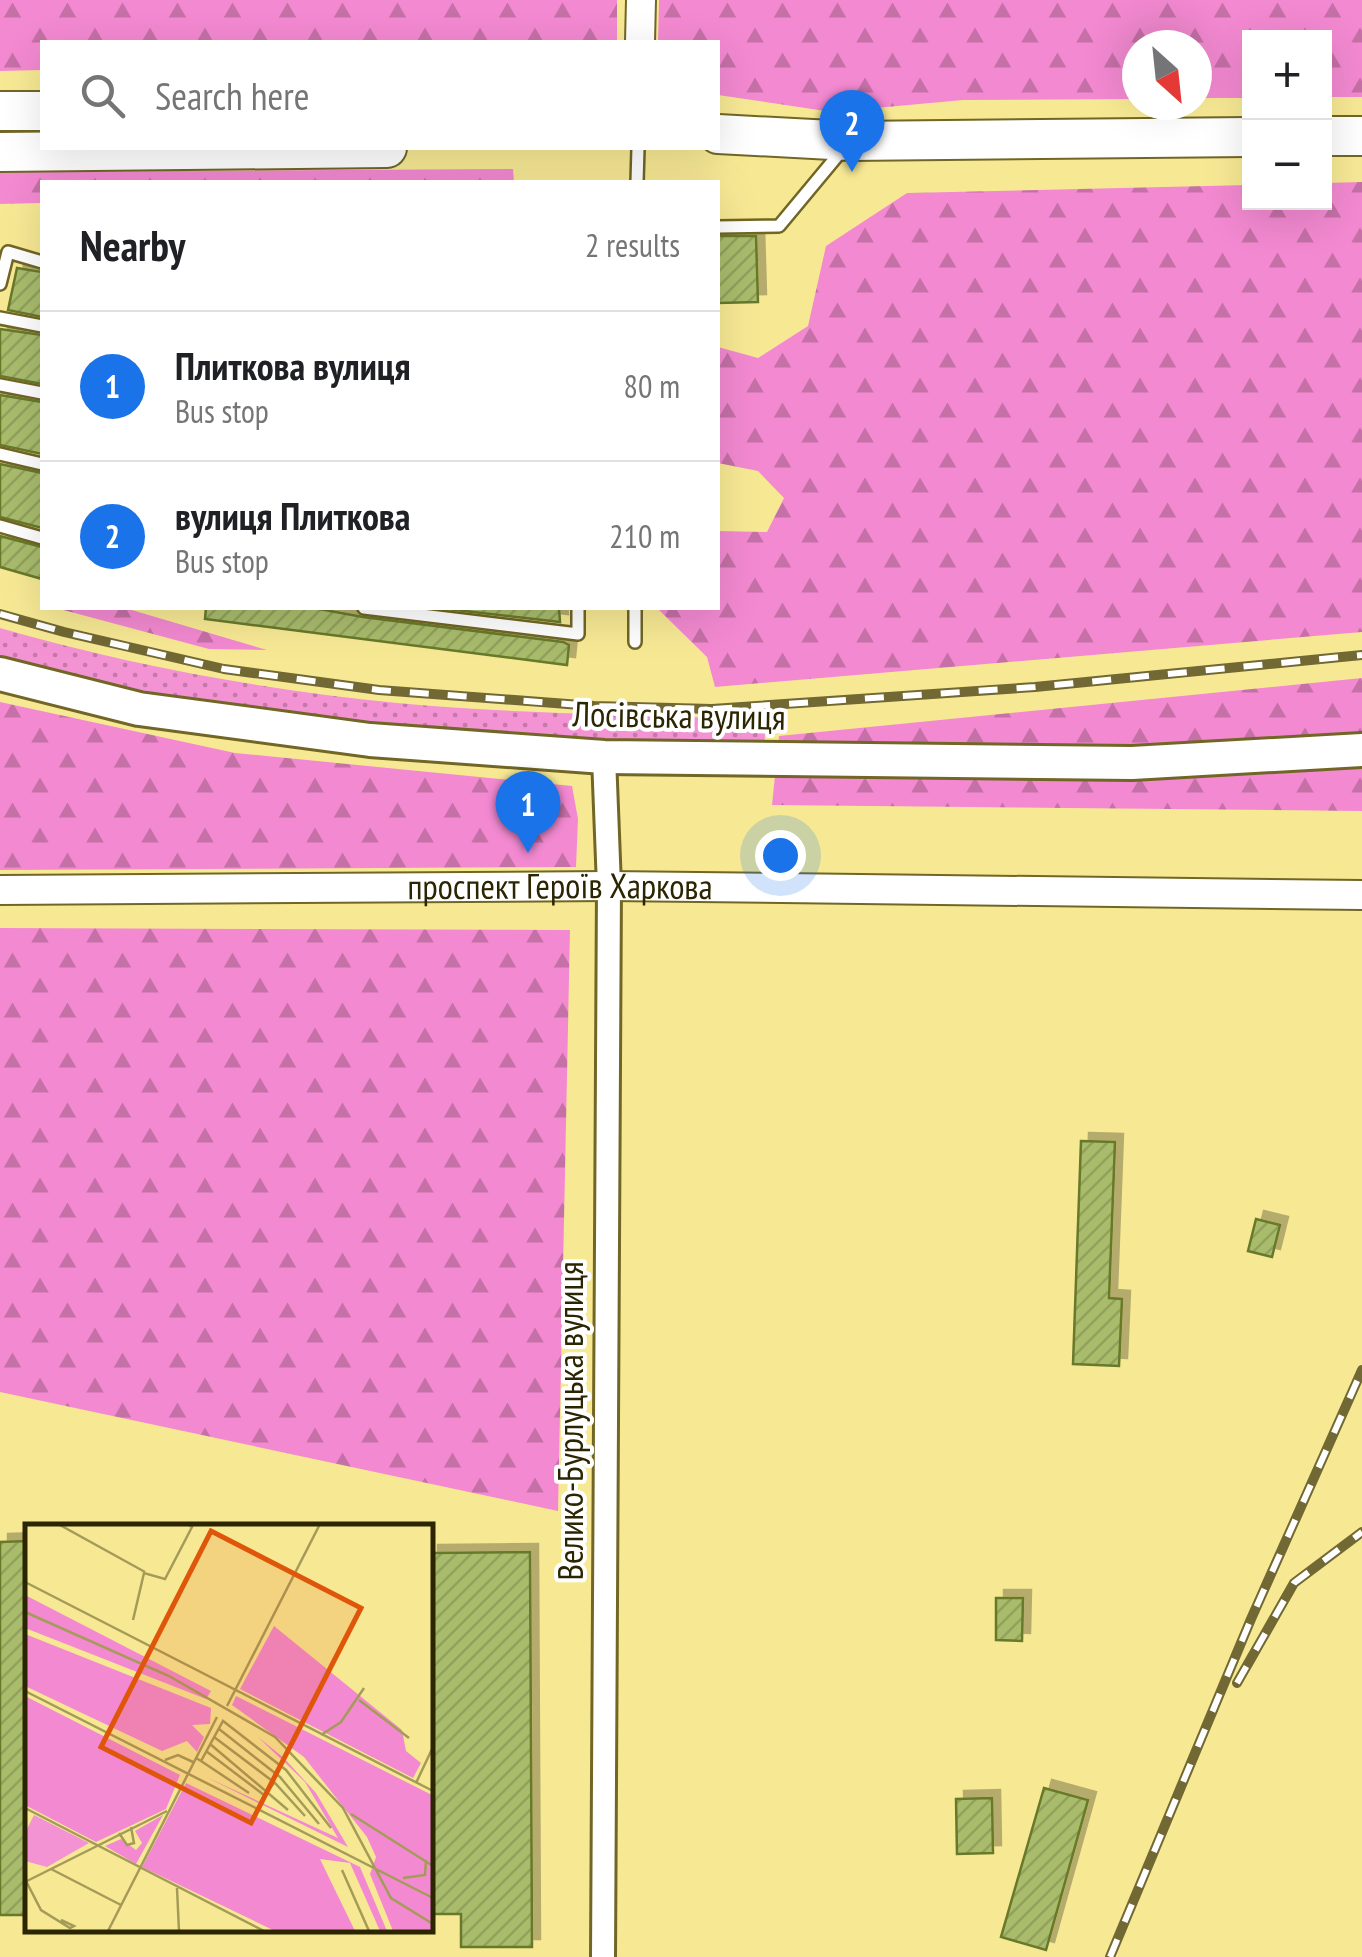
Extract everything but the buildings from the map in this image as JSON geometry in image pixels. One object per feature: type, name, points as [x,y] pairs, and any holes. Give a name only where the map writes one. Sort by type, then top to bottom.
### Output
[{"type":"main road","points":[[0,111],[40,111]]},
{"type":"main road","points":[[720,134],[850,141],[1242,137]]},
{"type":"main road","points":[[1332,136],[1362,136]]},
{"type":"main road","points":[[0,152],[194,150]]},
{"type":"main road","name":"Лосівська вулиця","points":[[0,674],[139,709],[370,740],[604,757],[1132,763],[1362,750]]},
{"type":"street","points":[[640,40],[641,0]]},
{"type":"street","name":"Велико-Бурлуцька вулиця","points":[[603,1957],[610,886],[604,757]]},
{"type":"street","name":"проспект Героїв Харкова","points":[[0,890],[610,886],[1362,895]]},
{"type":"lane","points":[[720,227],[779,226],[850,141]]},
{"type":"lane","points":[[638,150],[638,180]]},
{"type":"lane","points":[[0,284],[8,252],[40,261]]},
{"type":"lane","points":[[0,318],[40,326]]},
{"type":"lane","points":[[0,384],[40,393]]},
{"type":"lane","points":[[0,454],[40,464]]},
{"type":"lane","points":[[0,526],[40,537]]},
{"type":"lane","points":[[380,610],[578,634],[578,610]]},
{"type":"lane","points":[[635,610],[635,642]]},
{"type":"shaded area","points":[[0,628],[147,665],[347,698],[517,711],[767,717],[764,745],[638,750],[290,724],[0,670]]},
{"type":"green space","points":[[0,0],[617,0],[617,40],[40,40],[40,70],[0,71]]},
{"type":"green space","points":[[659,0],[1362,0],[1362,97],[1332,97],[1332,30],[1242,30],[1242,98],[1212,98],[1212,30],[1122,30],[1122,99],[963,100],[832,112],[720,95],[720,40],[658,40]]},
{"type":"green space","points":[[513,169],[514,180],[40,180],[40,203],[0,204],[0,172]]},
{"type":"green space","points":[[1362,182],[1362,632],[715,687],[707,657],[659,610],[720,610],[720,531],[767,532],[784,498],[758,471],[720,463],[720,348],[758,358],[808,326],[826,246],[907,193],[1242,185],[1242,210],[1332,210],[1332,183]]},
{"type":"green space","points":[[63,610],[132,610],[267,650],[209,649]]},
{"type":"green space","points":[[1362,678],[1362,811],[772,805],[779,736]]},
{"type":"green space","points":[[0,702],[235,753],[572,786],[578,819],[576,867],[0,870]]},
{"type":"green space","points":[[0,928],[570,930],[558,1511],[0,1392]]},
{"type":"railway","points":[[0,614],[224,669],[379,690],[594,706],[712,709],[1035,687],[1362,655]]},
{"type":"railway","points":[[1110,1957],[1251,1619],[1362,1370]]},
{"type":"railway","points":[[1237,1683],[1294,1583],[1362,1532]]},
{"type":"place","name":"вулиця Плиткова","points":[[852,172]]},
{"type":"place","name":"Плиткова вулиця","points":[[528,853]]}]
